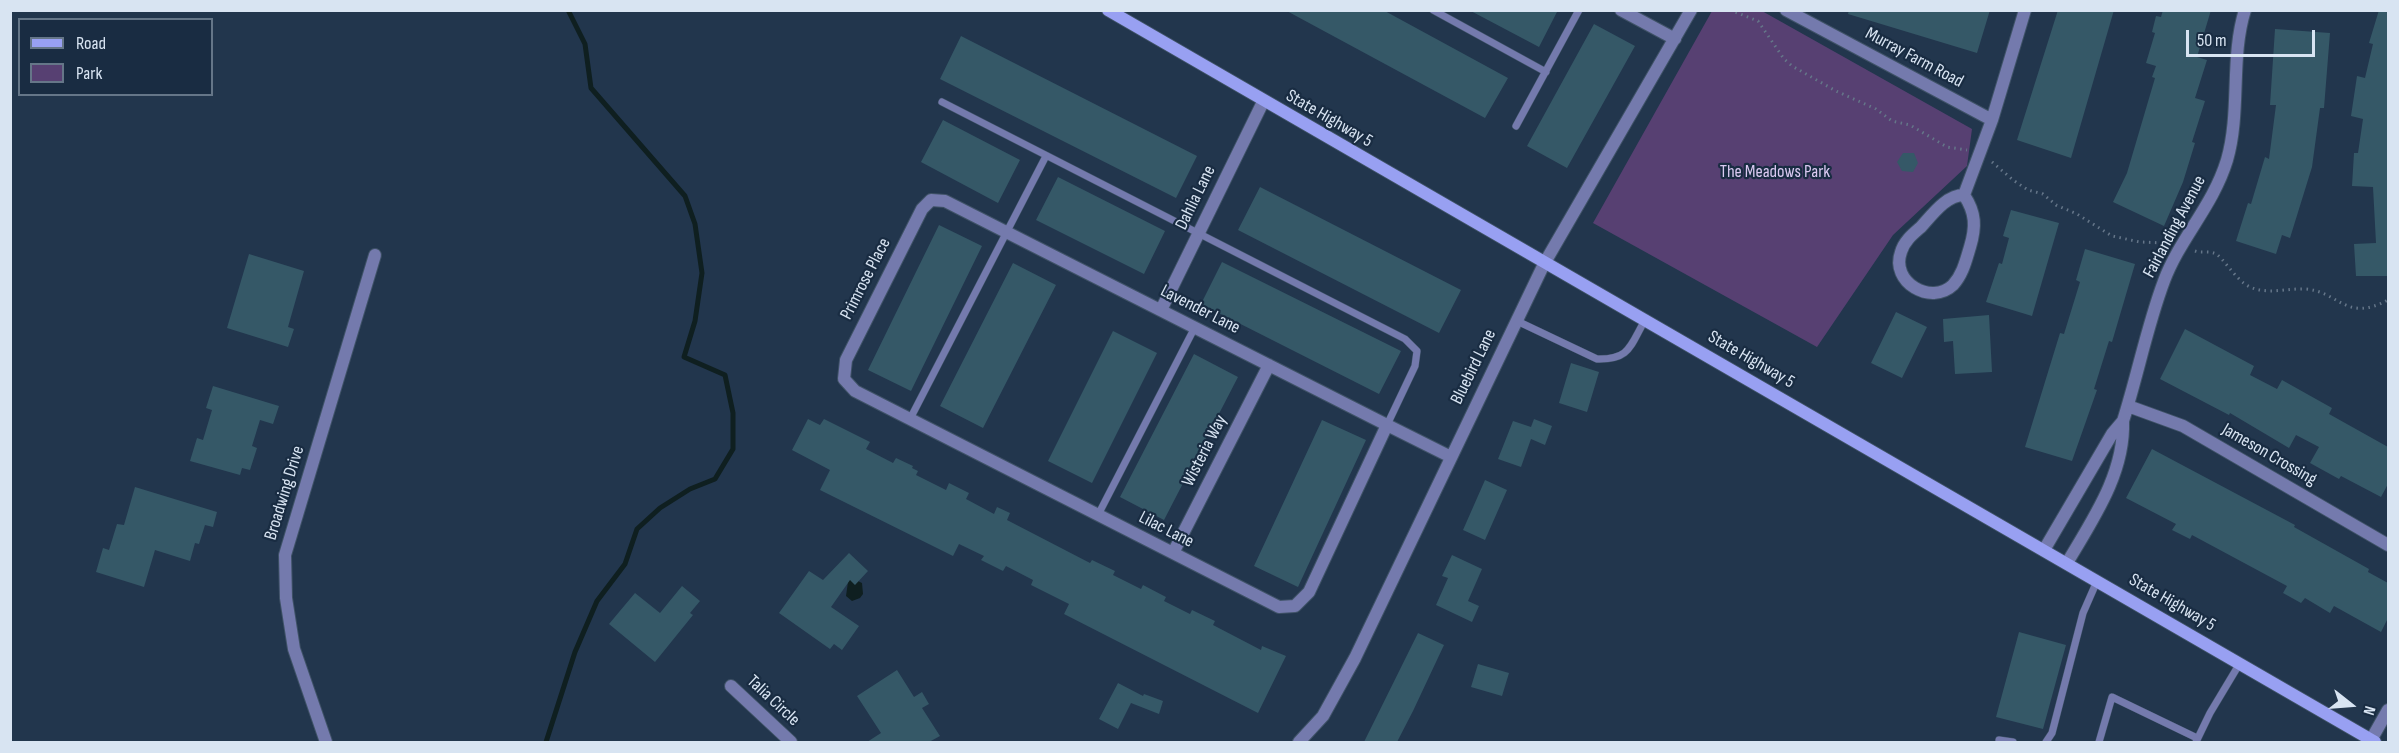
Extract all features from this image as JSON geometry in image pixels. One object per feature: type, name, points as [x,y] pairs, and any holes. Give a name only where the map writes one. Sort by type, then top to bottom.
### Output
[{"type":"main road","name":"State Highway 5","points":[[1108,10],[1263,102],[2240,663],[2372,742]]},
{"type":"street","points":[[1621,10],[1675,39]]},
{"type":"street","name":"Bluebird Lane","points":[[1299,742],[1323,716],[1355,658],[1544,264],[1691,10]]},
{"type":"street","points":[[1964,195],[1992,120],[2025,10]]},
{"type":"street","name":"Fairlanding Avenue","points":[[2044,550],[2112,434],[2123,421],[2164,279],[2205,212],[2218,185],[2234,128],[2236,72],[2245,10]]},
{"type":"street","name":"Murray Farm Road","points":[[1788,11],[1992,120]]},
{"type":"street","name":"Dahlia Lane","points":[[1161,310],[1263,102]]},
{"type":"street","points":[[1964,195],[1971,204],[1975,217],[1975,230],[1962,273],[1952,286],[1936,293],[1923,292],[1910,285],[1902,275],[1899,264],[1900,254],[1906,241],[1947,200],[1964,195]]},
{"type":"street","name":"Lavender Lane","points":[[932,200],[945,201],[1451,458]]},
{"type":"street","name":"Primrose Place","points":[[844,379],[846,360],[922,209],[932,200]]},
{"type":"street","name":"Broadwing Drive","points":[[326,742],[294,649],[286,598],[285,555],[375,255]]},
{"type":"street","name":"Wisteria Way","points":[[1173,553],[1269,365]]},
{"type":"street","name":"Lilac Lane","points":[[844,379],[855,391],[1279,607],[1295,606],[1309,591],[1387,425]]},
{"type":"street","name":"Jameson Crossing","points":[[2128,406],[2182,426],[2388,545]]},
{"type":"street","name":"Fairlanding Avenue","points":[[2067,563],[2101,505],[2114,477],[2124,438],[2123,421]]},
{"type":"street","name":"Talia Circle","points":[[731,686],[791,742]]},
{"type":"street","points":[[2372,742],[2388,710]]},
{"type":"lane","points":[[1433,10],[1546,72]]},
{"type":"lane","points":[[1516,126],[1579,10]]},
{"type":"lane","points":[[942,102],[1405,339],[1417,351],[1415,366],[1387,425]]},
{"type":"lane","points":[[910,419],[1046,156]]},
{"type":"lane","points":[[1516,321],[1597,359],[1610,359],[1620,358],[1629,348],[1645,320]]},
{"type":"lane","points":[[1098,515],[1195,327]]},
{"type":"lane","points":[[2046,742],[2052,733],[2083,613],[2097,581]]},
{"type":"lane","points":[[2099,742],[2112,697],[2197,740],[2240,663]]},
{"type":"lane","points":[[1999,740],[2013,742]]},
{"type":"path","points":[[1730,10],[1758,21],[1784,59],[1836,91],[1876,109],[1892,121],[1910,125],[1947,147],[1980,153],[2028,190],[2043,194],[2056,205],[2077,214],[2112,236],[2140,242],[2159,241],[2220,256],[2235,277],[2250,287],[2267,292],[2307,289],[2322,293],[2343,305],[2360,308],[2377,306],[2388,300]]},
{"type":"green space","name":"The Meadows Park","points":[[1712,11],[1762,11],[1972,129],[1967,166],[1893,235],[1817,347],[1593,223]]},
{"type":"shaded area","points":[[837,571],[862,583],[863,594],[860,598],[852,601],[846,596],[848,582]]},
{"type":"building","points":[[1285,10],[1383,10],[1508,78],[1485,118]]},
{"type":"building","points":[[1469,10],[1558,10],[1539,47]]},
{"type":"building","points":[[1849,10],[1990,10],[1977,53],[1848,14]]},
{"type":"building","points":[[2058,10],[2114,10],[2071,158],[2017,140]]},
{"type":"building","points":[[2163,10],[2211,10],[2197,57],[2207,60],[2195,98],[2205,101],[2183,182],[2164,226],[2113,202],[2127,173],[2155,78],[2152,77],[2156,66],[2146,63],[2155,33],[2152,32],[2156,16],[2161,17]]},
{"type":"building","points":[[2379,10],[2388,10],[2388,276],[2356,276],[2354,244],[2376,243],[2373,187],[2352,186],[2354,153],[2358,153],[2363,119],[2351,116],[2357,76],[2365,78],[2373,44],[2369,43]]},
{"type":"building","points":[[1594,24],[1635,46],[1567,168],[1527,146]]},
{"type":"building","points":[[2275,29],[2330,33],[2324,108],[2320,108],[2312,167],[2290,238],[2282,235],[2276,254],[2236,241],[2248,203],[2251,204],[2265,157],[2269,159],[2276,105],[2270,105]]},
{"type":"building","points":[[961,36],[1197,156],[1176,198],[940,79]]},
{"type":"building","points":[[943,120],[1020,160],[998,203],[921,162]]},
{"type":"building","points":[[1903,153],[1914,153],[1918,163],[1913,172],[1902,171],[1897,162]]},
{"type":"building","points":[[1058,177],[1165,231],[1144,274],[1036,220]]},
{"type":"building","points":[[1260,187],[1461,290],[1439,333],[1238,230]]},
{"type":"building","points":[[2011,210],[2059,223],[2032,316],[1986,302],[1999,263],[2002,264],[2009,238],[2003,236]]},
{"type":"building","points":[[939,225],[982,246],[911,391],[868,370]]},
{"type":"building","points":[[2085,249],[2135,264],[2112,342],[2109,341],[2094,389],[2097,390],[2072,461],[2025,447],[2060,333],[2064,334],[2080,282],[2076,280]]},
{"type":"building","points":[[249,254],[304,271],[288,327],[294,329],[288,347],[227,328]]},
{"type":"building","points":[[1222,262],[1401,351],[1379,394],[1201,304]]},
{"type":"building","points":[[1013,263],[1056,285],[983,428],[940,406]]},
{"type":"building","points":[[1896,312],[1927,327],[1902,378],[1871,363]]},
{"type":"building","points":[[1989,315],[1992,372],[1955,374],[1953,341],[1944,342],[1943,319]]},
{"type":"building","points":[[2185,329],[2254,366],[2250,375],[2277,389],[2282,380],[2332,408],[2329,414],[2388,447],[2388,484],[2381,497],[2341,476],[2339,479],[2310,463],[2319,447],[2296,435],[2289,448],[2230,413],[2229,415],[2160,379]]},
{"type":"building","points":[[1113,331],[1157,353],[1092,483],[1048,461]]},
{"type":"building","points":[[1194,354],[1238,377],[1164,520],[1120,497]]},
{"type":"building","points":[[1571,363],[1599,372],[1587,412],[1559,403]]},
{"type":"building","points":[[213,386],[279,406],[273,424],[260,420],[252,446],[257,448],[250,470],[242,468],[240,475],[190,461],[197,438],[203,440],[212,410],[206,408]]},
{"type":"building","points":[[808,419],[820,425],[824,419],[870,442],[866,449],[893,463],[896,458],[913,466],[912,468],[918,471],[916,475],[946,490],[949,483],[969,493],[966,499],[994,514],[997,507],[1010,513],[1007,520],[1090,563],[1092,560],[1115,571],[1113,575],[1141,589],[1143,585],[1166,597],[1164,601],[1190,614],[1192,610],[1215,621],[1213,625],[1261,650],[1262,646],[1286,656],[1258,713],[1064,614],[1069,604],[1031,585],[1033,580],[1006,566],[1003,571],[981,560],[984,556],[959,544],[953,556],[820,490],[830,470],[792,450]]},
{"type":"building","points":[[1534,419],[1552,426],[1545,445],[1531,439],[1521,467],[1498,459],[1513,421],[1531,427]]},
{"type":"building","points":[[1322,420],[1366,440],[1298,587],[1254,566]]},
{"type":"building","points":[[2152,449],[2295,525],[2294,527],[2369,569],[2368,572],[2388,583],[2388,618],[2381,632],[2334,606],[2330,613],[2305,598],[2301,603],[2283,593],[2287,586],[2192,535],[2190,539],[2172,530],[2176,524],[2126,498]]},
{"type":"building","points":[[1485,480],[1507,490],[1485,540],[1463,530]]},
{"type":"building","points":[[135,487],[217,512],[213,527],[205,525],[199,544],[195,543],[190,561],[155,550],[144,587],[96,572],[103,548],[109,550],[117,524],[124,525]]},
{"type":"building","points":[[849,553],[868,571],[855,585],[850,580],[831,607],[859,626],[842,650],[834,644],[830,649],[779,613],[809,571],[823,580]]},
{"type":"building","points":[[1452,555],[1482,569],[1468,601],[1479,606],[1472,622],[1436,605],[1448,578],[1442,576]]},
{"type":"building","points":[[682,586],[700,601],[690,613],[693,615],[655,662],[609,624],[635,593],[660,613]]},
{"type":"building","points":[[2019,632],[2066,645],[2043,729],[1996,717]]},
{"type":"building","points":[[1418,633],[1444,645],[1413,711],[1397,742],[1364,742]]},
{"type":"building","points":[[1478,664],[1509,673],[1502,696],[1471,687]]},
{"type":"building","points":[[897,670],[914,697],[922,692],[929,704],[922,708],[940,736],[929,742],[867,742],[881,733],[857,696]]},
{"type":"building","points":[[1118,683],[1143,696],[1144,694],[1163,701],[1159,714],[1131,703],[1118,729],[1099,719]]},
{"type":"waterway","points":[[546,742],[575,652],[597,601],[625,564],[637,529],[660,508],[690,489],[715,479],[733,449],[733,413],[725,375],[684,357],[695,321],[702,273],[695,224],[685,196],[591,88],[585,44],[568,10]]}]
